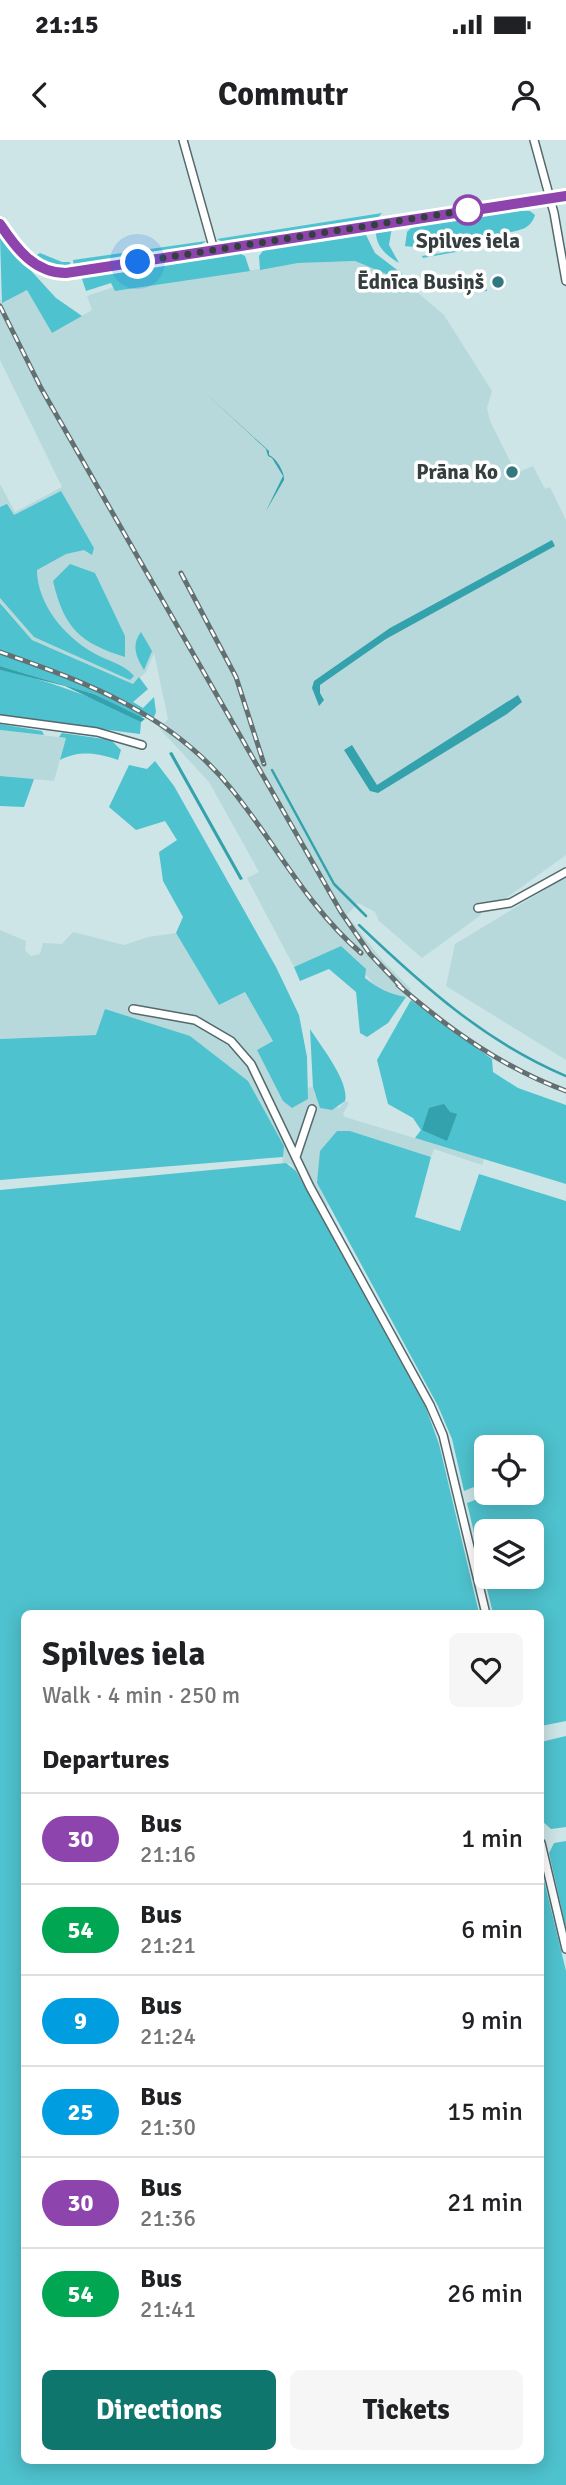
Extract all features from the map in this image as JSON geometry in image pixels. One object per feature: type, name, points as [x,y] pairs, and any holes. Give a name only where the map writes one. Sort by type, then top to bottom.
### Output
[{"type":"street","points":[[183,140],[214,250]]},
{"type":"street","points":[[534,140],[566,281]]},
{"type":"street","points":[[0,224],[26,258],[55,273],[566,196]]},
{"type":"street","points":[[0,719],[97,732],[142,745]]},
{"type":"street","points":[[478,908],[509,903],[566,872]]},
{"type":"street","points":[[133,1009],[195,1020],[231,1041],[258,1078],[296,1157],[430,1405],[443,1435],[485,1610]]},
{"type":"street","points":[[296,1157],[312,1109]]},
{"type":"street","points":[[544,1856],[566,1948]]},
{"type":"shaded area","points":[[530,211],[535,215],[532,221],[517,231],[444,244],[405,246],[407,232],[429,221],[465,214]]},
{"type":"shaded area","points":[[382,213],[376,220],[227,244],[217,239]]},
{"type":"shaded area","points":[[392,227],[389,245],[399,263],[382,250],[376,236],[376,230]]},
{"type":"shaded area","points":[[364,231],[375,253],[405,276],[406,282],[355,261],[298,263],[260,270],[259,256],[266,247]]},
{"type":"shaded area","points":[[0,237],[56,298],[82,316],[52,333],[27,290],[2,303]]},
{"type":"shaded area","points":[[206,241],[195,249],[74,267],[73,260]]},
{"type":"shaded area","points":[[516,241],[423,258],[422,256]]},
{"type":"shaded area","points":[[237,252],[245,256],[250,271],[115,291],[111,283],[86,291],[81,276]]},
{"type":"shaded area","points":[[40,253],[62,262],[70,262],[71,268],[47,263],[35,256]]},
{"type":"shaded area","points":[[355,261],[404,281],[444,315],[492,391],[487,408],[490,421],[516,473],[533,466],[545,489],[550,487],[566,520],[566,855],[502,901],[478,902],[481,915],[422,958],[379,921],[375,912],[358,903],[347,915],[382,960],[411,989],[406,997],[385,993],[377,988],[341,946],[294,967],[247,878],[259,872],[209,782],[159,728],[168,719],[154,653],[146,672],[133,684],[32,640],[0,602],[0,484],[15,512],[62,487],[0,360],[0,299],[2,302],[27,290],[52,333],[92,310],[87,296],[114,287],[115,291],[298,263]]},
{"type":"shaded area","points":[[485,281],[487,291],[464,293],[448,287]]},
{"type":"shaded area","points":[[200,388],[269,451],[269,455],[282,469],[284,480],[266,511],[283,476],[268,456],[266,449]]},
{"type":"shaded area","points":[[61,491],[94,548],[92,555],[84,550],[66,554],[37,570],[42,594],[62,628],[92,652],[125,668],[134,676],[130,680],[34,637],[0,598],[0,507],[7,504],[14,515]]},
{"type":"shaded area","points":[[552,540],[555,546],[386,639],[320,685],[324,700],[319,706],[312,688],[314,681],[390,628]]},
{"type":"shaded area","points":[[70,564],[95,573],[125,636],[125,657],[96,646],[69,622],[53,581]]},
{"type":"shaded area","points":[[0,603],[32,640],[133,684],[139,677],[148,689],[133,702],[143,708],[154,697],[154,717],[138,717],[94,694],[0,666]]},
{"type":"shaded area","points":[[141,632],[152,651],[144,670],[136,651],[136,642]]},
{"type":"shaded area","points":[[0,666],[94,694],[145,719],[141,722],[65,686],[0,670]]},
{"type":"shaded area","points":[[0,670],[69,689],[135,717],[141,722],[140,734],[0,716]]},
{"type":"shaded area","points":[[518,695],[522,702],[507,714],[378,793],[370,791],[344,750],[352,745],[377,785]]},
{"type":"shaded area","points":[[0,724],[42,731],[44,735],[0,730]]},
{"type":"shaded area","points":[[0,730],[66,738],[54,781],[0,776]]},
{"type":"shaded area","points":[[62,733],[111,740],[121,750],[118,760],[89,754],[60,760],[66,738],[59,737]]},
{"type":"shaded area","points":[[172,752],[243,879],[240,880],[169,753]]},
{"type":"shaded area","points":[[155,761],[174,786],[276,967],[299,1015],[307,1057],[308,1099],[292,1108],[283,1101],[257,1050],[273,1041],[245,992],[219,1005],[176,933],[183,917],[163,881],[159,852],[177,840],[165,821],[136,830],[109,807],[129,765],[147,769]]},
{"type":"shaded area","points":[[0,776],[34,779],[24,807],[0,806]]},
{"type":"shaded area","points":[[566,877],[566,1060],[446,986],[455,944]]},
{"type":"shaded area","points":[[0,930],[26,941],[25,950],[31,956],[40,954],[43,943],[62,944],[73,932],[124,945],[148,937],[176,933],[219,1005],[245,992],[273,1041],[257,1050],[308,1099],[308,1088],[313,1087],[315,1095],[339,1108],[345,1101],[349,1103],[343,1114],[345,1117],[484,1159],[482,1165],[434,1149],[431,1157],[350,1131],[337,1131],[317,1183],[328,1205],[316,1211],[291,1164],[282,1163],[283,1157],[105,1010],[97,1035],[0,1039]]},
{"type":"shaded area","points":[[341,946],[366,969],[365,978],[384,991],[406,997],[388,1023],[367,1037],[360,1033],[356,992],[329,969],[300,981],[294,967]]},
{"type":"shaded area","points":[[411,1000],[492,1059],[493,1072],[518,1088],[566,1105],[566,1184],[415,1138],[421,1130],[413,1118],[388,1104],[377,1060]]},
{"type":"shaded area","points":[[105,1009],[190,1036],[248,1081],[284,1146],[283,1157],[0,1180],[0,1039],[96,1035]]},
{"type":"shaded area","points":[[310,1029],[343,1084],[345,1101],[332,1110],[320,1108],[313,1087]]},
{"type":"shaded area","points":[[444,1104],[450,1112],[457,1114],[447,1141],[422,1130],[429,1108]]},
{"type":"shaded area","points":[[337,1131],[350,1131],[431,1157],[415,1217],[460,1231],[479,1174],[566,1201],[566,1721],[544,1725],[544,1610],[492,1610],[487,1589],[544,1589],[544,1519],[474,1519],[474,1533],[467,1503],[474,1500],[474,1505],[544,1505],[544,1435],[474,1435],[474,1487],[464,1491],[452,1439],[438,1406],[317,1183],[320,1151]]},
{"type":"shaded area","points":[[286,1163],[296,1171],[426,1408],[439,1444],[478,1610],[21,1610],[21,2464],[544,2464],[544,1880],[566,1971],[566,2485],[0,2485],[0,1190]]},
{"type":"shaded area","points":[[566,1736],[566,1827],[551,1829],[544,1823],[544,1741]]},
{"type":"shaded area","points":[[566,1841],[566,1928],[549,1853],[554,1843]]},
{"type":"waterway","points":[[272,770],[334,884],[366,916]]},
{"type":"waterway","points":[[359,925],[431,990],[482,1029],[536,1062],[566,1076]]},
{"type":"railway","points":[[0,306],[41,388],[341,912],[370,954],[404,990]]},
{"type":"railway","points":[[181,573],[236,677],[264,764]]},
{"type":"railway","points":[[0,652],[97,690],[156,722],[184,742],[209,764],[233,791],[308,895],[361,953]]},
{"type":"railway","points":[[398,985],[437,1017],[498,1059],[566,1091]]},
{"type":"bus line","name":"30","points":[[0,224],[26,258],[45,270],[66,273],[566,196]]},
{"type":"place","name":"Spilves iela","points":[[468,210]]},
{"type":"place","name":"Ēdnīca Busiņš","points":[[498,282]]},
{"type":"place","name":"Prāna Ko","points":[[512,472]]},
{"type":"route","points":[[138,262],[468,210]]}]
